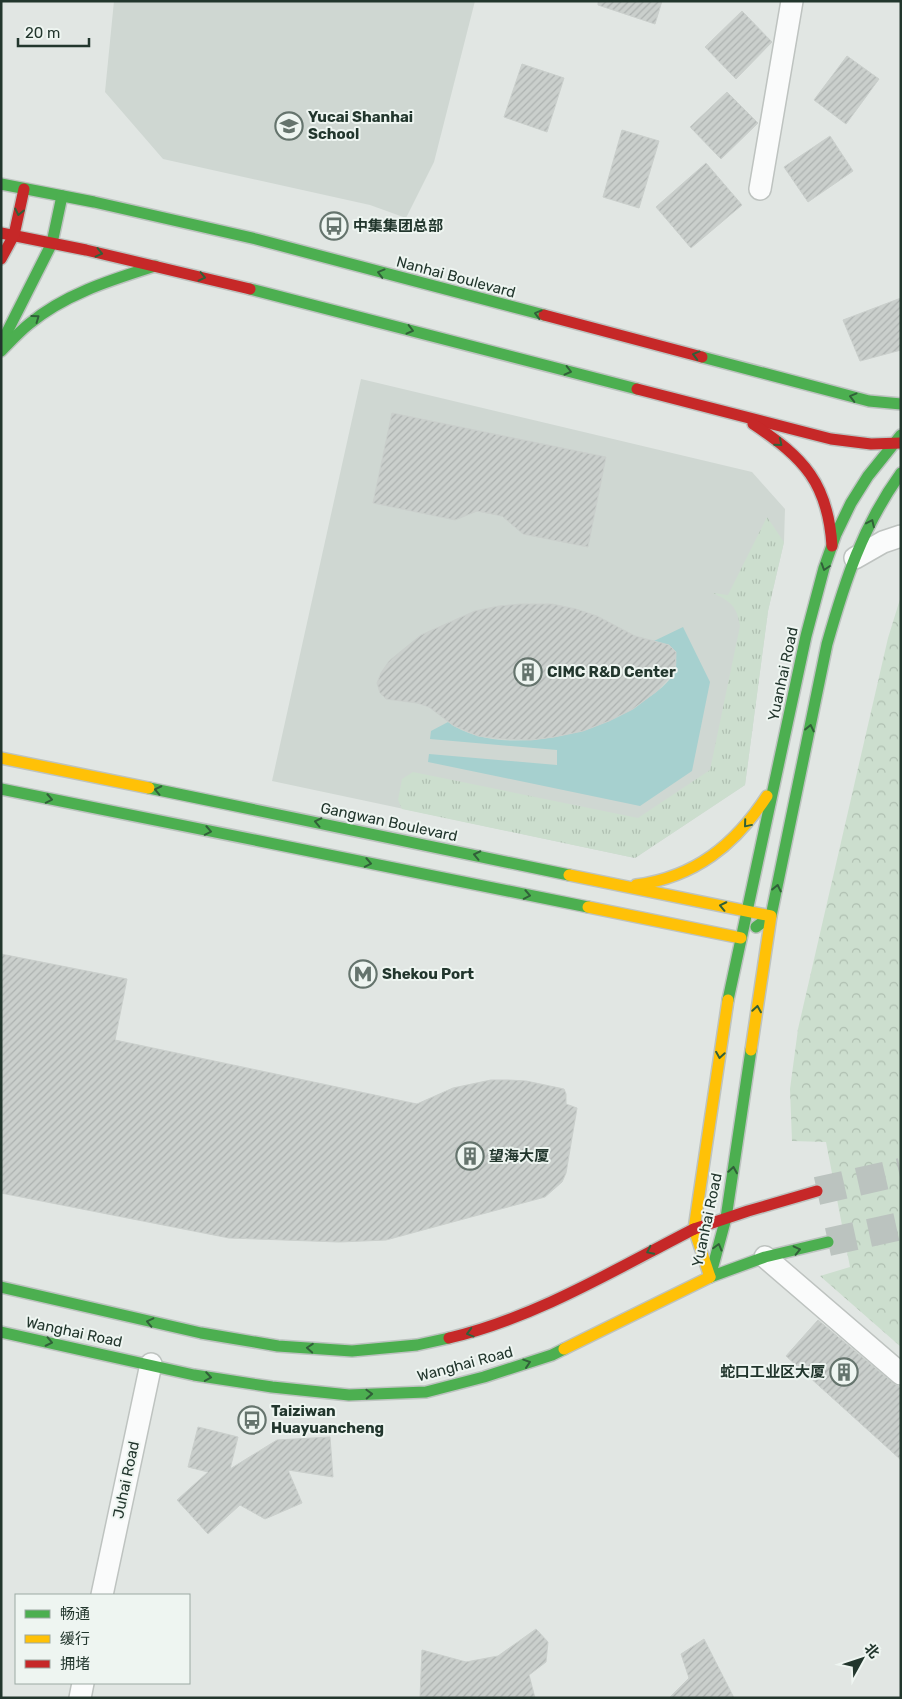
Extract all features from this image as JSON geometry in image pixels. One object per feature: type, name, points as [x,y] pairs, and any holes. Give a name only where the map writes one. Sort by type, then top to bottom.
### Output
[{"type":"main road","name":"Nanhai Boulevard","points":[[1,184],[256,239],[869,401],[901,404]]},
{"type":"main road","points":[[1,259],[14,235],[24,189]]},
{"type":"main road","points":[[1,343],[52,243],[62,196]]},
{"type":"main road","points":[[1,233],[250,289],[831,439],[872,444],[897,444]]},
{"type":"main road","points":[[1,351],[27,325],[50,308],[71,296],[96,285],[154,266]]},
{"type":"main road","points":[[739,415],[792,453],[813,476],[824,498],[830,521],[832,546]]},
{"type":"main road","name":"Yuanhai Road","points":[[710,1277],[694,1229],[730,985],[809,627],[832,546],[853,499],[875,466],[897,444],[901,435]]},
{"type":"main road","name":"Yuanhai Road","points":[[710,1277],[726,1218],[771,916],[828,644],[839,602],[855,558],[882,500],[901,473]]},
{"type":"main road","name":"Gangwan Boulevard","points":[[1,758],[771,916]]},
{"type":"main road","points":[[627,886],[660,881],[693,868],[718,853],[739,834],[759,811],[774,784]]},
{"type":"main road","points":[[1,789],[741,938],[771,916]]},
{"type":"main road","name":"Wanghai Road","points":[[1,1288],[201,1333],[278,1346],[352,1351],[418,1345],[474,1332],[537,1309],[694,1229],[817,1191]]},
{"type":"main road","name":"Wanghai Road","points":[[1,1332],[194,1375],[272,1387],[349,1394],[426,1392],[484,1377],[552,1355],[710,1277],[765,1257],[828,1242]]},
{"type":"street","points":[[760,189],[792,1]]},
{"type":"street","points":[[855,558],[883,542],[901,536]]},
{"type":"street","points":[[765,1257],[901,1374]]},
{"type":"street","name":"Juhai Road","points":[[102,1594],[151,1364]]},
{"type":"street","points":[[80,1698],[83,1684]]},
{"type":"shaded area","name":"Yucai Shanhai School","points":[[114,1],[475,1],[434,162],[406,218],[370,205],[163,159],[105,92]]},
{"type":"shaded area","points":[[361,379],[752,472],[785,509],[784,542],[768,611],[745,785],[635,858],[272,781]]},
{"type":"green space","points":[[767,517],[784,542],[768,611],[745,785],[635,858],[402,809],[398,800],[402,779],[413,772],[638,818],[710,770],[740,626],[732,605],[713,593],[728,595]]},
{"type":"green space","points":[[901,596],[901,1347],[820,1276],[850,1267],[826,1142],[792,1141],[790,1089],[798,1029],[888,638]]},
{"type":"water","points":[[683,627],[710,682],[692,771],[640,806],[428,762],[429,754],[557,765],[557,750],[430,739],[431,731],[448,722],[469,733],[494,739],[520,741],[548,738],[602,723],[625,713],[670,680],[676,669],[676,652],[669,645],[654,641]]},
{"type":"building","points":[[598,1],[662,1],[655,24],[598,5]]},
{"type":"building","points":[[742,11],[772,42],[736,79],[705,47]]},
{"type":"building","points":[[847,56],[879,79],[846,124],[814,100]]},
{"type":"building","points":[[522,64],[564,78],[547,132],[504,117]]},
{"type":"building","points":[[727,92],[758,123],[721,159],[690,127]]},
{"type":"building","points":[[622,130],[659,141],[639,208],[603,197]]},
{"type":"building","points":[[830,136],[853,171],[808,202],[784,167]]},
{"type":"building","points":[[706,163],[742,205],[691,248],[656,207]]},
{"type":"building","points":[[901,298],[901,350],[860,361],[843,320]]},
{"type":"building","points":[[392,413],[606,457],[588,547],[523,534],[502,516],[477,511],[455,520],[373,503]]},
{"type":"building","name":"CIMC R&D Center","points":[[521,604],[552,604],[576,609],[597,616],[635,636],[669,645],[676,652],[675,671],[657,691],[633,709],[609,721],[583,731],[531,740],[478,736],[454,726],[429,707],[417,703],[386,699],[380,693],[377,683],[389,661],[421,635],[475,611]]},
{"type":"building","points":[[1,954],[127,979],[115,1040],[417,1104],[453,1088],[491,1080],[526,1081],[564,1089],[566,1104],[577,1108],[566,1173],[562,1182],[545,1197],[386,1240],[339,1242],[229,1238],[1,1193]]},
{"type":"building","name":"蛇口工业区大厦","points":[[818,1320],[901,1388],[901,1460],[786,1356]]},
{"type":"building","points":[[198,1427],[238,1437],[230,1469],[277,1440],[330,1437],[333,1477],[288,1470],[302,1503],[265,1519],[240,1505],[208,1534],[177,1500],[208,1472],[188,1467]]},
{"type":"building","points":[[536,1629],[548,1642],[546,1662],[529,1675],[535,1698],[420,1698],[422,1650],[466,1662],[498,1656]]},
{"type":"building","points":[[704,1639],[734,1698],[669,1698],[689,1678],[681,1654]]},
{"type":"tunnel","points":[[817,1191],[901,1172]]},
{"type":"tunnel","points":[[828,1242],[901,1226]]},
{"type":"traffic: fast","points":[[1,184],[94,202],[256,239],[544,315]]},
{"type":"traffic: fast","points":[[4,338],[52,243],[62,196]]},
{"type":"traffic: fast","points":[[1,351],[29,324],[58,304],[89,289],[155,266]]},
{"type":"traffic: fast","points":[[250,289],[637,389]]},
{"type":"traffic: fast","points":[[702,357],[869,401],[901,404]]},
{"type":"traffic: fast","points":[[728,1000],[806,636],[824,568],[836,534],[851,503],[868,476],[901,435]]},
{"type":"traffic: fast","points":[[756,927],[771,916],[827,644],[848,576],[865,534],[887,493],[901,473]]},
{"type":"traffic: fast","points":[[149,788],[569,875]]},
{"type":"traffic: fast","points":[[1,789],[588,907]]},
{"type":"traffic: fast","points":[[710,1277],[726,1218],[751,1050]]},
{"type":"traffic: fast","points":[[710,1277],[765,1257],[828,1242]]},
{"type":"traffic: fast","points":[[1,1287],[201,1333],[278,1346],[352,1351],[417,1345],[449,1338]]},
{"type":"traffic: fast","points":[[1,1332],[194,1375],[272,1387],[349,1395],[426,1392],[484,1377],[552,1355],[564,1349]]},
{"type":"traffic: slow","points":[[1,758],[149,788]]},
{"type":"traffic: slow","points":[[636,885],[677,875],[712,856],[727,844],[755,814],[767,796]]},
{"type":"traffic: slow","points":[[569,875],[771,916],[751,1050]]},
{"type":"traffic: slow","points":[[588,907],[741,938]]},
{"type":"traffic: slow","points":[[710,1277],[694,1229],[728,1000]]},
{"type":"traffic: slow","points":[[564,1349],[710,1277]]},
{"type":"traffic: jam","points":[[1,259],[14,235],[24,189]]},
{"type":"traffic: jam","points":[[1,233],[86,250],[250,289]]},
{"type":"traffic: jam","points":[[544,315],[702,357]]},
{"type":"traffic: jam","points":[[637,389],[831,439],[871,444],[901,443]]},
{"type":"traffic: jam","points":[[753,424],[786,449],[810,474],[819,489],[825,505],[830,524],[832,546]]},
{"type":"traffic: jam","points":[[694,1229],[817,1191]]},
{"type":"traffic: jam","points":[[449,1338],[513,1318],[544,1305],[605,1276],[694,1229]]},
{"type":"place","name":"Yucai Shanhai School","points":[[289,126]]},
{"type":"place","name":"中集集团总部","points":[[334,226]]},
{"type":"place","name":"CIMC R&D Center","points":[[528,672]]},
{"type":"place","name":"Shekou Port","points":[[363,974]]},
{"type":"place","name":"望海大厦","points":[[470,1156]]},
{"type":"place","name":"蛇口工业区大厦","points":[[844,1372]]},
{"type":"place","name":"Taiziwan Huayuancheng","points":[[252,1420]]}]
